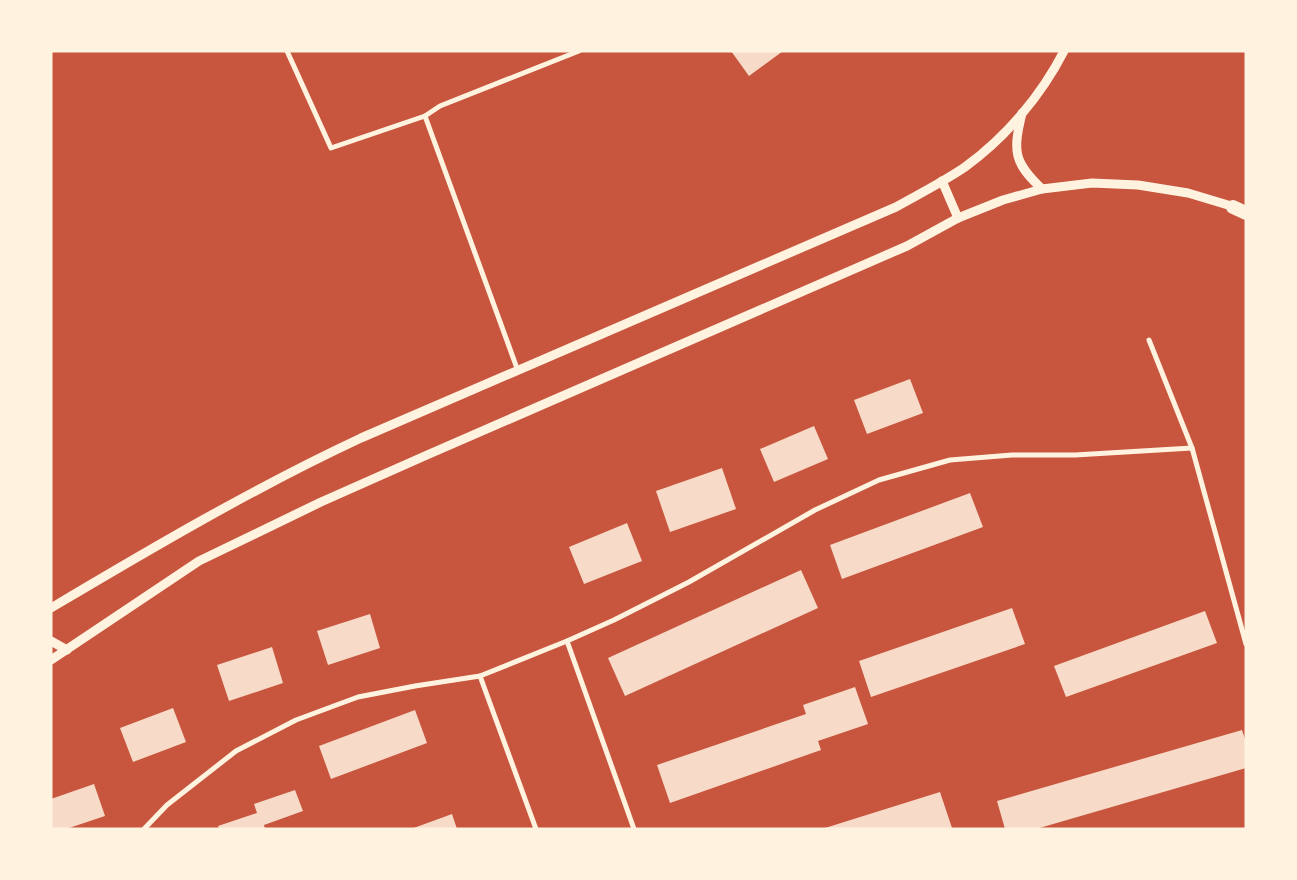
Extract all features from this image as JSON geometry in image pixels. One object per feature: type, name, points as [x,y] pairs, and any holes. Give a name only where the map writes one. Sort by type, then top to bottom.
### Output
[{"type":"highway","points":[[1239,208],[1246,213]]},
{"type":"street","points":[[287,51],[330,148],[425,116],[440,106],[579,51]]},
{"type":"street","points":[[51,608],[127,563],[308,463],[361,438],[896,207],[966,166],[993,143],[1022,113],[1053,71],[1064,51]]},
{"type":"street","points":[[1022,113],[1016,137],[1018,158],[1026,174],[1042,189]]},
{"type":"street","points":[[425,116],[518,370]]},
{"type":"street","points":[[942,181],[958,218]]},
{"type":"street","points":[[51,660],[198,561],[321,502],[907,246],[958,218],[1003,200],[1042,189],[1092,183],[1138,185],[1188,193],[1239,208]]},
{"type":"street","points":[[1149,340],[1192,448],[1246,644]]},
{"type":"street","points":[[144,829],[167,805],[236,751],[296,720],[358,696],[480,676],[567,641],[614,620],[689,582],[815,510],[879,480],[950,460],[1012,455],[1075,455],[1192,448]]},
{"type":"street","points":[[51,641],[67,650]]},
{"type":"street","points":[[567,641],[634,829]]},
{"type":"street","points":[[480,676],[536,829]]},
{"type":"building","points":[[731,51],[783,51],[749,76]]},
{"type":"building","points":[[910,379],[923,413],[867,434],[854,400]]},
{"type":"building","points":[[814,426],[828,459],[774,482],[760,449]]},
{"type":"building","points":[[722,468],[736,509],[670,532],[656,491]]},
{"type":"building","points":[[970,493],[983,527],[842,579],[830,545]]},
{"type":"building","points":[[627,523],[642,561],[584,584],[569,547]]},
{"type":"building","points":[[801,570],[818,608],[625,696],[608,658]]},
{"type":"building","points":[[1012,608],[1025,644],[871,697],[859,661]]},
{"type":"building","points":[[1205,611],[1217,643],[1066,697],[1054,666]]},
{"type":"building","points":[[370,614],[380,648],[328,665],[317,631]]},
{"type":"building","points":[[272,647],[283,683],[229,701],[217,665]]},
{"type":"building","points":[[855,687],[868,724],[818,741],[821,750],[670,803],[657,765],[806,714],[803,705]]},
{"type":"building","points":[[173,708],[186,742],[133,762],[120,728]]},
{"type":"building","points":[[415,710],[427,743],[331,779],[319,746]]},
{"type":"building","points":[[1242,730],[1246,742],[1246,768],[1036,829],[1005,829],[997,801]]},
{"type":"building","points":[[94,784],[105,816],[66,829],[51,829],[51,799]]},
{"type":"building","points":[[295,790],[303,811],[264,825],[265,829],[219,829],[218,826],[257,813],[254,804]]},
{"type":"building","points":[[940,792],[952,828],[825,829],[825,828]]},
{"type":"building","points":[[452,814],[457,829],[411,829]]}]
